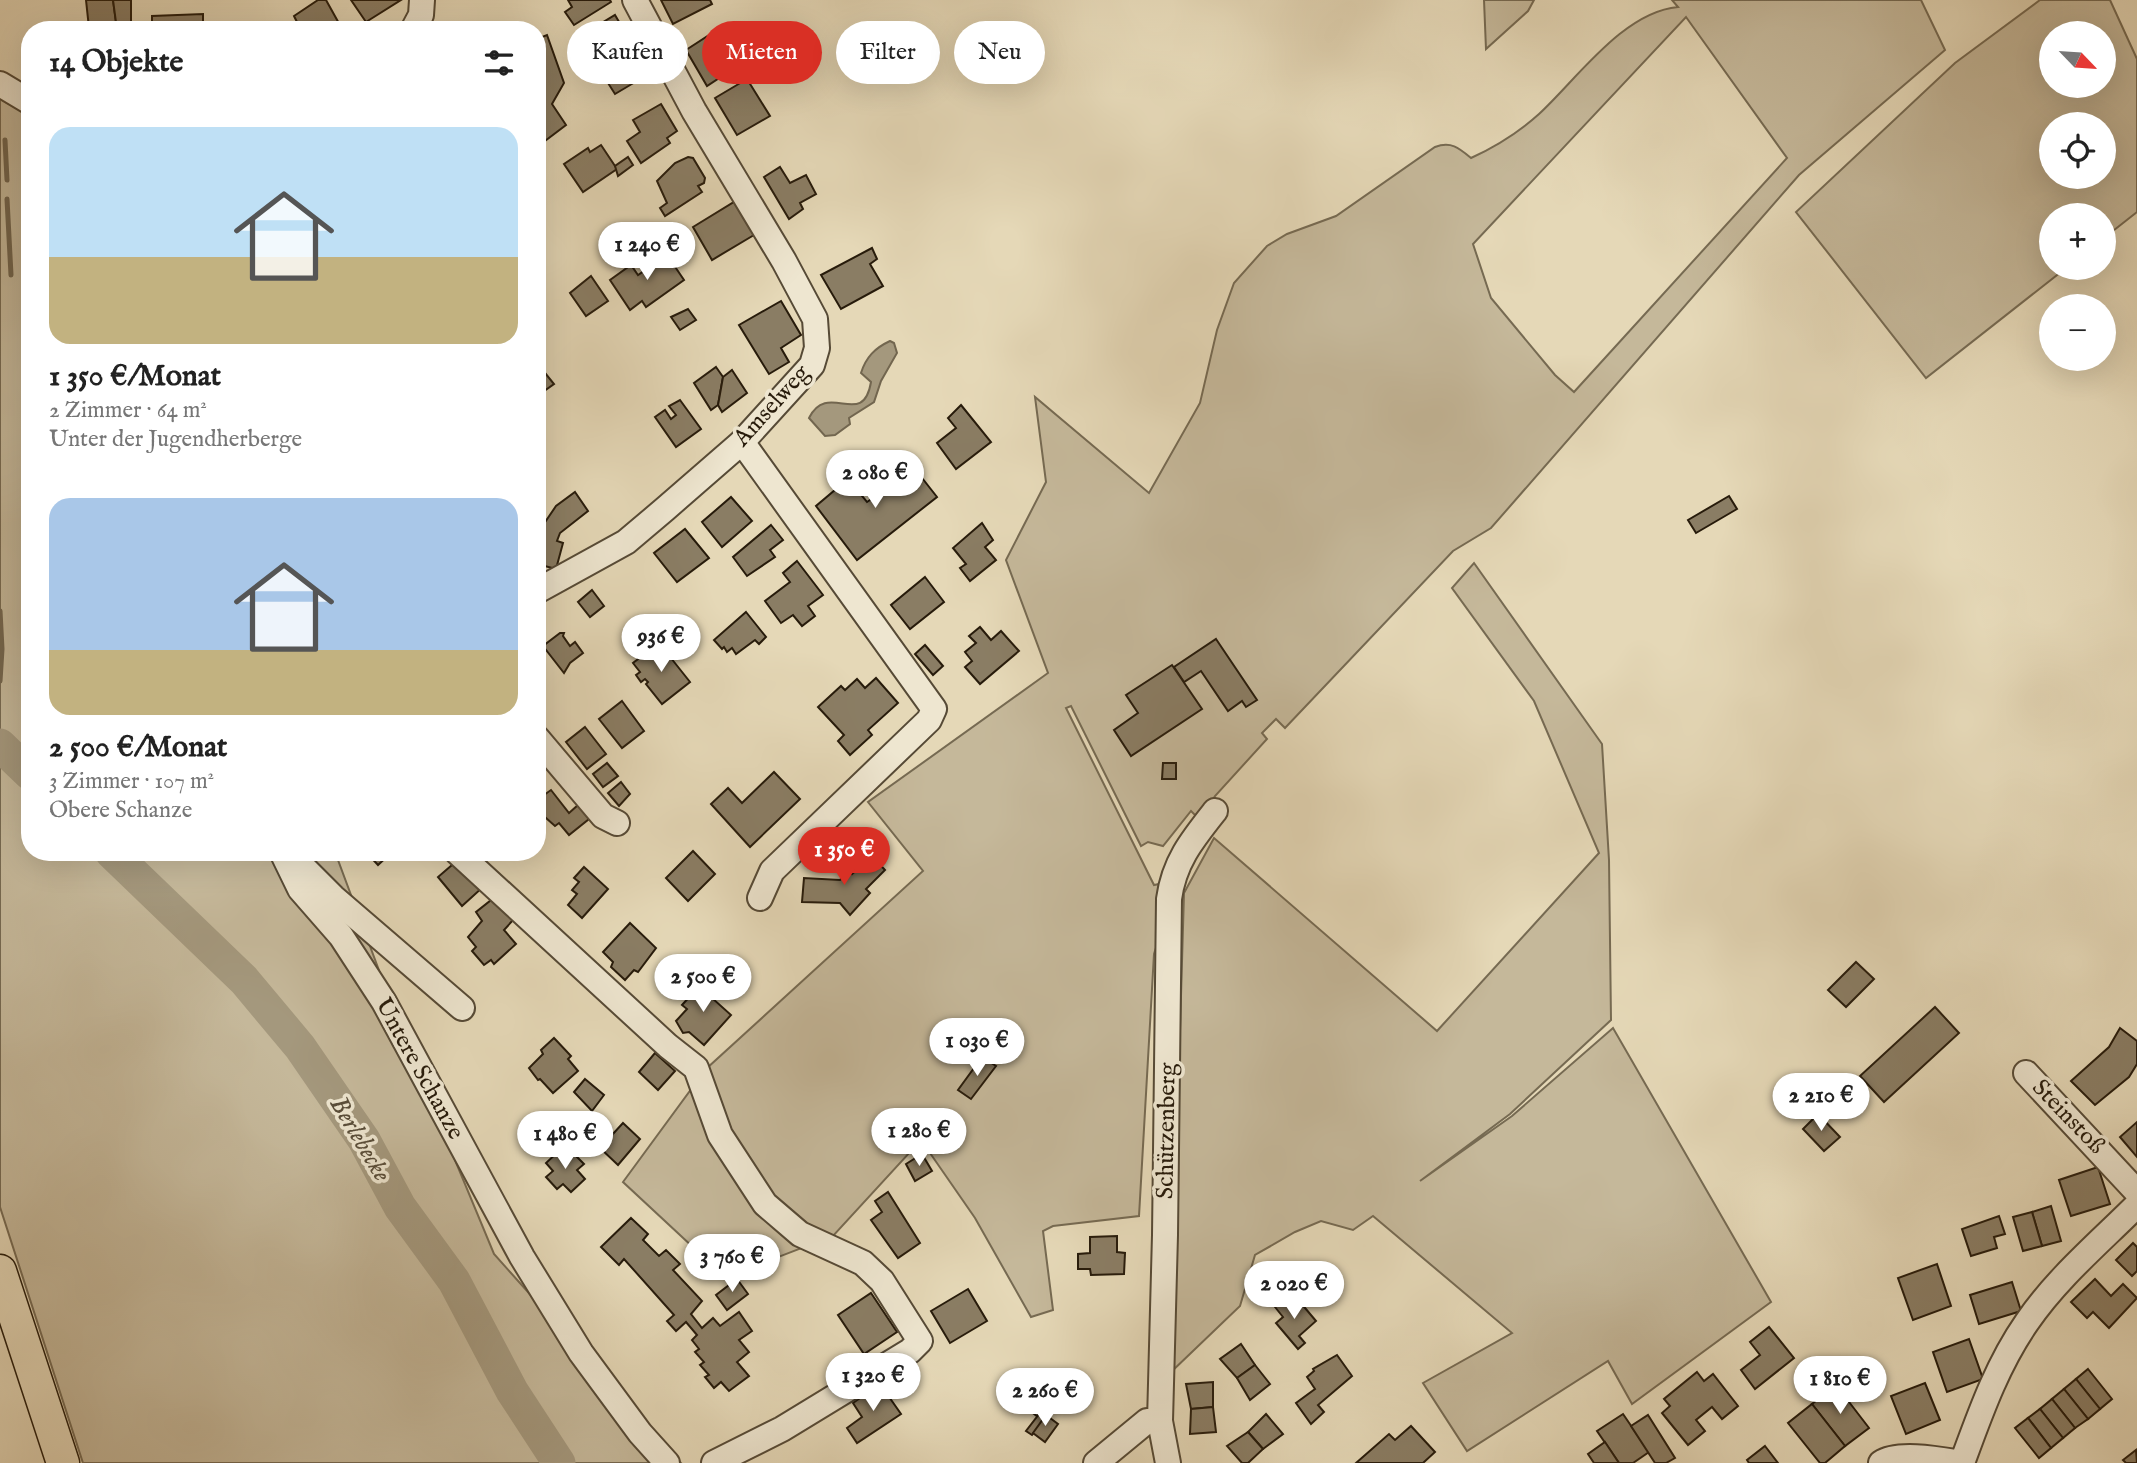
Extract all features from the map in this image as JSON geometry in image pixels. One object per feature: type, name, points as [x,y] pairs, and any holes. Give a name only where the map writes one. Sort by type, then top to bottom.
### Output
[{"type":"main road","points":[[0,1271],[63,1463]]},
{"type":"street","points":[[418,21],[422,0]]},
{"type":"street","name":"Amselweg","points":[[546,586],[626,542],[742,442],[812,365],[817,348],[815,319],[784,261],[694,111],[635,0]]},
{"type":"street","points":[[0,85],[21,97]]},
{"type":"street","points":[[742,442],[934,709],[929,720],[772,871],[760,898]]},
{"type":"street","points":[[546,749],[603,816],[617,823]]},
{"type":"street","name":"Schützenberg","points":[[1168,1463],[1160,1421],[1169,899],[1172,877],[1189,844],[1215,811]]},
{"type":"street","name":"Untere Schanze","points":[[286,861],[300,889],[341,936],[384,1002],[522,1257],[581,1353],[640,1433],[667,1463]]},
{"type":"street","name":"Untere Schanze","points":[[297,861],[333,897],[461,1008]]},
{"type":"street","points":[[467,861],[668,1046],[696,1068],[720,1135],[765,1204],[800,1234],[863,1263],[882,1281],[920,1341],[910,1351],[782,1429],[714,1463]]},
{"type":"street","name":"Steinstoß","points":[[2026,1073],[2137,1192]]},
{"type":"street","points":[[1881,1463],[1915,1457],[1962,1463],[1989,1389],[2025,1324],[2067,1275],[2137,1205]]},
{"type":"street","points":[[1096,1463],[1147,1421],[1160,1421]]},
{"type":"shaded area","points":[[1484,0],[1534,0],[1528,11],[1486,49]]},
{"type":"shaded area","points":[[1672,0],[1921,0],[1945,50],[1799,175],[1491,528],[1453,551],[1285,728],[1276,719],[1262,733],[1267,739],[1215,796],[1200,820],[1191,811],[1163,846],[1148,842],[1141,846],[1071,706],[1066,708],[1154,885],[1178,880],[1154,954],[1139,1216],[1053,1226],[1043,1231],[1053,1310],[1031,1317],[975,1218],[921,1140],[833,1236],[760,1264],[709,1262],[623,1182],[706,1069],[923,871],[868,802],[1048,673],[1006,560],[1046,482],[1035,397],[1149,493],[1200,403],[1217,330],[1234,283],[1267,246],[1287,234],[1336,216],[1435,147],[1454,146],[1471,158],[1498,144],[1539,114],[1620,34],[1638,21],[1678,7]],"holes":[[[1686,17],[1787,158],[1574,392],[1555,375],[1491,298],[1473,244]]]},
{"type":"shaded area","points":[[2040,0],[2110,0],[2137,59],[2137,212],[2116,229],[2116,203],[2039,203],[2039,280],[2051,280],[1926,378],[1796,212],[1955,63]]},
{"type":"shaded area","points":[[0,99],[21,111],[21,861],[338,861],[403,1035],[494,1254],[681,1463],[83,1463],[0,1207]]},
{"type":"shaded area","points":[[890,341],[894,343],[897,353],[881,381],[874,402],[849,418],[850,424],[835,435],[825,436],[809,418],[817,408],[826,403],[861,403],[867,396],[871,382],[861,373],[863,367],[872,354]]},
{"type":"shaded area","points":[[1474,563],[1602,744],[1609,860],[1611,1020],[1510,1114],[1420,1181],[1512,1116],[1613,1028],[1771,1302],[1632,1404],[1608,1361],[1467,1451],[1423,1383],[1512,1333],[1373,1216],[1353,1230],[1321,1221],[1295,1232],[1255,1255],[1240,1306],[1170,1373],[1184,893],[1214,838],[1437,1031],[1599,853],[1534,701],[1452,588]]},
{"type":"building","points":[[86,0],[113,0],[116,21],[88,21]]},
{"type":"building","points":[[113,0],[131,0],[131,21],[116,21]]},
{"type":"building","points":[[318,0],[326,0],[338,21],[296,21],[294,16]]},
{"type":"building","points":[[351,0],[401,0],[368,21]]},
{"type":"building","points":[[568,0],[611,2],[580,21],[571,21],[565,12],[572,7]]},
{"type":"building","points":[[661,0],[710,0],[712,4],[679,21],[672,21]]},
{"type":"building","points":[[203,14],[203,21],[152,21],[152,16]]},
{"type":"building","points":[[615,15],[618,21],[605,21]]},
{"type":"building","points":[[546,35],[564,83],[552,104],[566,125],[546,140]]},
{"type":"building","points":[[702,40],[702,77],[688,53],[688,49]]},
{"type":"building","points":[[609,84],[632,84],[615,94]]},
{"type":"building","points":[[739,84],[750,84],[770,116],[737,135],[715,98]]},
{"type":"building","points":[[661,104],[677,131],[667,138],[670,143],[641,163],[627,141],[640,132],[633,120]]},
{"type":"building","points":[[601,145],[617,169],[583,192],[564,164],[588,148],[590,152]]},
{"type":"building","points":[[628,157],[633,165],[618,176],[615,166]]},
{"type":"building","points":[[688,157],[693,158],[705,178],[704,183],[698,186],[702,192],[665,216],[660,208],[667,203],[657,181],[675,163]]},
{"type":"building","points":[[780,167],[790,183],[806,175],[816,194],[800,203],[803,209],[789,219],[764,177]]},
{"type":"building","points":[[734,202],[754,235],[712,260],[693,227]]},
{"type":"building","points":[[872,248],[877,259],[870,264],[883,286],[841,309],[821,275]]},
{"type":"building","points":[[665,252],[684,280],[646,307],[642,301],[630,310],[610,280],[631,265],[638,275]]},
{"type":"building","points":[[591,276],[608,301],[586,316],[570,293]]},
{"type":"building","points":[[781,301],[801,335],[781,348],[789,362],[769,374],[739,325]]},
{"type":"building","points":[[688,309],[696,320],[680,330],[671,317]]},
{"type":"building","points":[[716,367],[723,377],[718,405],[711,410],[694,383]]},
{"type":"building","points":[[732,370],[747,393],[722,412],[718,405],[723,377]]},
{"type":"building","points":[[546,374],[554,384],[546,390]]},
{"type":"building","points":[[680,400],[701,429],[676,447],[655,417],[665,410],[671,419],[676,415],[669,406]]},
{"type":"building","points":[[961,405],[991,442],[956,469],[937,443],[956,428],[948,418]]},
{"type":"building","points":[[915,469],[937,497],[857,560],[816,506],[848,479],[862,487],[862,496],[867,502],[886,489],[885,481],[889,473],[902,471],[904,476]]},
{"type":"building","points":[[575,492],[588,511],[560,533],[557,541],[563,543],[556,569],[546,566],[546,521],[556,506]]},
{"type":"building","points":[[1729,496],[1737,509],[1696,533],[1688,520]]},
{"type":"building","points":[[731,497],[752,521],[722,547],[702,522]]},
{"type":"building","points":[[982,523],[993,540],[985,547],[996,560],[970,581],[960,568],[966,564],[953,548]]},
{"type":"building","points":[[771,525],[783,540],[770,550],[775,557],[747,576],[733,557]]},
{"type":"building","points":[[685,529],[709,558],[677,582],[654,553]]},
{"type":"building","points":[[797,561],[823,595],[808,606],[815,616],[802,626],[793,615],[781,623],[765,601],[790,582],[783,573]]},
{"type":"building","points":[[925,577],[944,602],[910,629],[891,605]]},
{"type":"building","points":[[592,590],[604,606],[590,617],[578,602]]},
{"type":"building","points":[[746,612],[766,637],[759,644],[755,640],[736,654],[732,648],[727,652],[714,640]]},
{"type":"building","points":[[980,627],[991,640],[1001,631],[1019,651],[980,684],[965,667],[972,661],[965,652],[976,643],[969,636]]},
{"type":"building","points":[[564,633],[563,636],[570,646],[575,642],[583,653],[570,663],[564,673],[546,650],[546,644]]},
{"type":"building","points":[[1216,639],[1257,700],[1246,707],[1242,701],[1228,711],[1201,671],[1184,682],[1174,667]]},
{"type":"building","points":[[659,643],[690,682],[662,704],[646,684],[648,682],[645,679],[641,682],[636,675],[640,672],[633,663]]},
{"type":"building","points":[[925,645],[943,666],[933,675],[915,654]]},
{"type":"building","points":[[1172,665],[1202,709],[1131,756],[1114,730],[1138,713],[1126,695]]},
{"type":"building","points":[[876,678],[898,703],[868,730],[872,735],[850,755],[838,741],[844,735],[818,707],[841,686],[845,690],[857,679],[865,688]]},
{"type":"building","points":[[622,701],[644,731],[622,748],[599,719]]},
{"type":"building","points":[[585,727],[606,754],[587,769],[566,742]]},
{"type":"building","points":[[607,763],[618,776],[603,787],[593,774]]},
{"type":"building","points":[[1163,763],[1176,763],[1176,779],[1162,779]]},
{"type":"building","points":[[774,772],[800,799],[750,847],[711,804],[728,788],[742,803]]},
{"type":"building","points":[[621,782],[630,794],[619,806],[608,793]]},
{"type":"building","points":[[551,790],[569,813],[578,805],[589,819],[569,835],[559,823],[555,826],[546,818],[546,794]]},
{"type":"building","points":[[693,851],[715,874],[688,901],[666,878]]},
{"type":"building","points":[[872,856],[885,870],[866,889],[870,893],[850,915],[840,903],[802,902],[804,878],[840,880],[849,871],[852,874]]},
{"type":"building","points":[[457,861],[461,861],[483,887],[462,906],[438,877]]},
{"type":"building","points":[[584,867],[608,889],[582,918],[568,905],[577,894],[572,890],[579,882],[574,878]]},
{"type":"building","points":[[495,897],[514,919],[504,930],[516,944],[494,964],[491,960],[484,965],[472,951],[476,947],[468,937],[482,921],[476,912]]},
{"type":"building","points":[[630,923],[656,948],[638,972],[634,970],[625,980],[611,967],[613,962],[603,952]]},
{"type":"building","points":[[1856,962],[1874,979],[1846,1007],[1828,990]]},
{"type":"building","points":[[706,979],[719,990],[712,998],[731,1015],[704,1045],[689,1032],[683,1033],[676,1021],[687,1009],[682,1005]]},
{"type":"building","points":[[1935,1007],[1959,1033],[1884,1102],[1860,1076]]},
{"type":"building","points":[[2120,1028],[2137,1041],[2137,1064],[2129,1077],[2095,1105],[2071,1081],[2109,1047]]},
{"type":"building","points":[[554,1038],[571,1056],[568,1059],[578,1071],[553,1093],[529,1068],[543,1054],[541,1050]]},
{"type":"building","points":[[655,1053],[675,1071],[658,1090],[639,1072]]},
{"type":"building","points":[[982,1057],[996,1066],[971,1099],[958,1090]]},
{"type":"building","points":[[585,1079],[604,1095],[592,1111],[574,1092]]},
{"type":"building","points":[[1818,1114],[1840,1137],[1824,1151],[1803,1129]]},
{"type":"building","points":[[2137,1122],[2137,1157],[2120,1137]]},
{"type":"building","points":[[623,1123],[640,1139],[618,1165],[600,1148]]},
{"type":"building","points":[[560,1150],[567,1157],[572,1152],[584,1164],[577,1170],[585,1179],[571,1192],[563,1184],[557,1189],[546,1177],[553,1171],[546,1163]]},
{"type":"building","points":[[922,1154],[932,1171],[915,1181],[906,1164]]},
{"type":"building","points":[[2098,1167],[2110,1204],[2071,1216],[2059,1180]]},
{"type":"building","points":[[888,1192],[920,1243],[898,1258],[871,1220],[882,1212],[875,1201]]},
{"type":"building","points":[[2051,1206],[2061,1241],[2042,1246],[2032,1212]]},
{"type":"building","points":[[2032,1212],[2042,1246],[2023,1251],[2013,1217]]},
{"type":"building","points":[[1999,1216],[2005,1234],[1994,1237],[1997,1248],[1971,1256],[1962,1229]]},
{"type":"building","points":[[631,1218],[648,1234],[643,1240],[659,1256],[666,1250],[680,1264],[673,1270],[702,1301],[691,1314],[702,1328],[713,1318],[720,1326],[739,1312],[752,1331],[739,1340],[749,1352],[737,1362],[749,1376],[729,1391],[721,1382],[714,1388],[705,1377],[709,1375],[700,1365],[704,1362],[695,1352],[699,1349],[692,1340],[697,1335],[686,1322],[676,1331],[667,1321],[674,1315],[624,1259],[619,1265],[601,1247]]},
{"type":"building","points":[[1117,1236],[1117,1252],[1125,1253],[1124,1274],[1091,1275],[1090,1269],[1078,1269],[1078,1254],[1090,1253],[1090,1237]]},
{"type":"building","points":[[2133,1243],[2137,1247],[2137,1271],[2132,1276],[2116,1260]]},
{"type":"building","points":[[1937,1264],[1951,1306],[1913,1320],[1898,1278]]},
{"type":"building","points":[[737,1279],[748,1294],[727,1310],[716,1295]]},
{"type":"building","points":[[2095,1279],[2111,1296],[2123,1284],[2137,1298],[2109,1328],[2093,1312],[2087,1318],[2071,1302]]},
{"type":"building","points":[[2012,1282],[2021,1311],[1979,1324],[1970,1295]]},
{"type":"building","points":[[968,1289],[987,1321],[950,1343],[931,1311]]},
{"type":"building","points":[[871,1293],[897,1332],[864,1354],[838,1315]]},
{"type":"building","points":[[1287,1297],[1295,1306],[1300,1302],[1316,1321],[1299,1336],[1305,1343],[1298,1349],[1276,1323],[1283,1317],[1275,1307]]},
{"type":"building","points":[[1769,1327],[1794,1358],[1755,1389],[1741,1370],[1760,1355],[1750,1342]]},
{"type":"building","points":[[1969,1339],[1983,1379],[1947,1392],[1933,1352]]},
{"type":"building","points":[[1241,1344],[1255,1365],[1237,1378],[1220,1359]]},
{"type":"building","points":[[1337,1355],[1352,1376],[1318,1405],[1324,1412],[1311,1424],[1296,1403],[1315,1389],[1307,1377],[1313,1369]]},
{"type":"building","points":[[1255,1365],[1270,1384],[1250,1400],[1237,1378]]},
{"type":"building","points":[[2088,1369],[2112,1399],[2100,1409],[2076,1379]]},
{"type":"building","points":[[1036,1372],[1059,1389],[1038,1417],[1020,1403]]},
{"type":"building","points":[[1697,1372],[1704,1381],[1713,1374],[1738,1406],[1722,1419],[1712,1407],[1696,1420],[1705,1431],[1688,1445],[1662,1413],[1670,1406],[1664,1399]]},
{"type":"building","points":[[2076,1379],[2100,1409],[2088,1419],[2064,1389]]},
{"type":"building","points":[[1213,1382],[1213,1407],[1191,1409],[1186,1384]]},
{"type":"building","points":[[1925,1383],[1940,1420],[1906,1434],[1891,1396]]},
{"type":"building","points":[[880,1384],[901,1414],[857,1443],[847,1428],[862,1417],[853,1403]]},
{"type":"building","points":[[1836,1385],[1869,1428],[1845,1446],[1812,1404]]},
{"type":"building","points":[[1060,1387],[1067,1393],[1032,1435],[1026,1431]]},
{"type":"building","points":[[2064,1389],[2088,1419],[2075,1428],[2052,1399]]},
{"type":"building","points":[[2052,1399],[2075,1428],[2063,1438],[2040,1409]]},
{"type":"building","points":[[1812,1404],[1845,1446],[1825,1463],[1820,1463],[1788,1423]]},
{"type":"building","points":[[1213,1407],[1216,1432],[1190,1434],[1191,1409]]},
{"type":"building","points":[[2040,1409],[2063,1438],[2051,1448],[2028,1418]]},
{"type":"building","points":[[1266,1414],[1283,1434],[1263,1449],[1248,1432]]},
{"type":"building","points":[[1623,1414],[1649,1452],[1633,1463],[1619,1463],[1597,1431]]},
{"type":"building","points":[[1046,1415],[1058,1424],[1045,1442],[1033,1433]]},
{"type":"building","points":[[1648,1415],[1675,1458],[1666,1463],[1655,1463],[1631,1426]]},
{"type":"building","points":[[2028,1418],[2051,1448],[2039,1458],[2015,1428]]},
{"type":"building","points":[[1411,1426],[1435,1452],[1423,1463],[1356,1463],[1389,1434],[1395,1440]]},
{"type":"building","points":[[1248,1432],[1263,1449],[1248,1463],[1242,1463],[1227,1446]]},
{"type":"building","points":[[1605,1442],[1619,1463],[1594,1463],[1588,1454]]},
{"type":"building","points":[[1765,1446],[1778,1463],[1749,1463],[1747,1460]]},
{"type":"building","points":[[2136,1450],[2137,1463],[2126,1463],[2123,1460]]},
{"type":"waterway","points":[[5,140],[7,180]]},
{"type":"waterway","points":[[7,199],[11,275]]},
{"type":"waterway","points":[[0,611],[0,681]]},
{"type":"waterway","name":"Berlebecke","points":[[0,745],[21,765]]},
{"type":"waterway","name":"Berlebecke","points":[[120,861],[244,980],[300,1047],[364,1140],[400,1207],[454,1281],[512,1391],[559,1463]]}]
